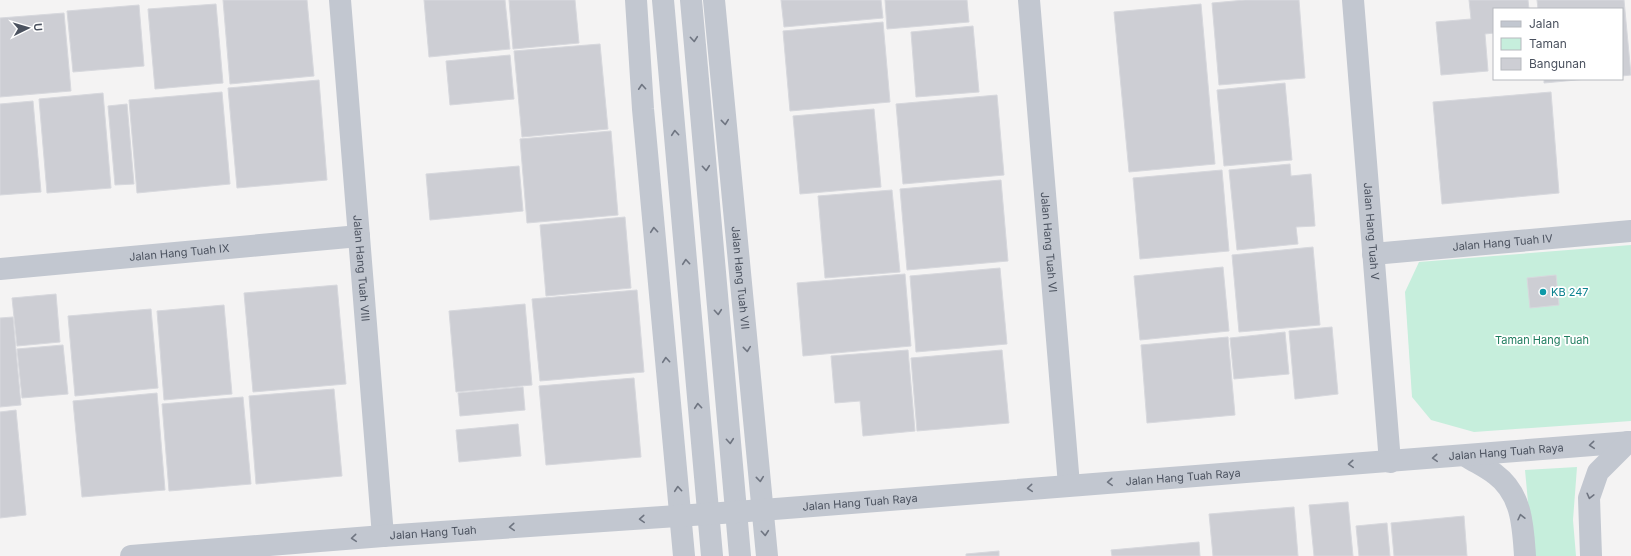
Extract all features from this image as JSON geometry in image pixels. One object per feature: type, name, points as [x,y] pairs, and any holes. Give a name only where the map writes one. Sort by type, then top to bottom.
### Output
[{"type":"street","name":"Jalan Hang Tuah VIII","points":[[340,0],[383,536]]},
{"type":"street","points":[[636,0],[643,109],[684,556]]},
{"type":"street","points":[[663,0],[712,556]]},
{"type":"street","points":[[691,0],[740,556]]},
{"type":"street","name":"Jalan Hang Tuah VII","points":[[714,0],[767,556]]},
{"type":"street","name":"Jalan Hang Tuah VI","points":[[1029,0],[1069,485]]},
{"type":"street","name":"Jalan Hang Tuah V","points":[[1353,0],[1390,462]]},
{"type":"street","points":[[643,109],[723,101]]},
{"type":"street","name":"Jalan Hang Tuah IV","points":[[1373,254],[1631,230]]},
{"type":"street","points":[[712,235],[736,234]]},
{"type":"street","name":"Jalan Hang Tuah IX","points":[[0,269],[359,236]]},
{"type":"street","points":[[660,295],[742,288]]},
{"type":"street","points":[[1591,556],[1589,498],[1598,472],[1629,442]]},
{"type":"street","name":"Jalan Hang Tuah Raya","points":[[736,512],[1069,485],[1390,462],[1629,442]]},
{"type":"street","points":[[1466,456],[1496,474],[1513,492],[1522,518],[1525,556]]},
{"type":"street","name":"Jalan Hang Tuah","points":[[131,556],[383,536],[736,512]]},
{"type":"green space","name":"Taman Hang Tuah","points":[[1631,245],[1631,421],[1474,432],[1431,420],[1412,397],[1405,292],[1419,262]]},
{"type":"green space","points":[[1577,467],[1573,520],[1576,556],[1533,556],[1525,470]]},
{"type":"building","points":[[223,0],[307,0],[314,76],[230,84]]},
{"type":"building","points":[[424,0],[505,0],[510,49],[429,57]]},
{"type":"building","points":[[509,0],[575,0],[579,43],[513,49]]},
{"type":"building","points":[[781,0],[881,0],[883,18],[784,27]]},
{"type":"building","points":[[885,0],[967,0],[969,22],[887,29]]},
{"type":"building","points":[[1245,0],[1299,0],[1305,78],[1219,85],[1212,3]]},
{"type":"building","points":[[1469,0],[1528,0],[1529,8],[1493,8],[1493,33],[1485,34],[1488,71],[1441,75],[1436,22],[1471,19]]},
{"type":"building","points":[[1537,0],[1624,0],[1631,75],[1623,76],[1623,8],[1538,8]]},
{"type":"building","points":[[216,4],[223,83],[155,89],[148,9]]},
{"type":"building","points":[[1201,4],[1215,164],[1129,172],[1114,12]]},
{"type":"building","points":[[139,5],[144,66],[73,72],[67,11]]},
{"type":"building","points":[[64,13],[71,91],[0,97],[0,18]]},
{"type":"building","points":[[883,22],[890,102],[790,111],[783,31]]},
{"type":"building","points":[[973,26],[979,92],[916,97],[911,32]]},
{"type":"building","points":[[600,44],[608,129],[522,137],[514,51]]},
{"type":"building","points":[[510,55],[514,99],[450,105],[446,61]]},
{"type":"building","points":[[319,80],[327,180],[237,188],[228,88]]},
{"type":"building","points":[[1544,80],[1576,80],[1544,83]]},
{"type":"building","points":[[1285,83],[1292,160],[1224,166],[1217,90]]},
{"type":"building","points":[[222,92],[230,184],[137,193],[129,100]]},
{"type":"building","points":[[1551,92],[1559,193],[1442,204],[1433,102]]},
{"type":"building","points":[[103,93],[111,188],[47,193],[39,99]]},
{"type":"building","points":[[997,95],[1004,175],[903,184],[896,104]]},
{"type":"building","points":[[33,101],[41,192],[0,195],[0,104]]},
{"type":"building","points":[[127,104],[134,184],[115,185],[108,106]]},
{"type":"building","points":[[874,109],[881,187],[800,194],[793,116]]},
{"type":"building","points":[[611,131],[618,215],[527,223],[520,139]]},
{"type":"building","points":[[1290,164],[1291,176],[1311,174],[1315,226],[1296,227],[1298,244],[1237,250],[1229,170]]},
{"type":"building","points":[[519,166],[523,211],[430,220],[426,174]]},
{"type":"building","points":[[1222,170],[1229,251],[1140,259],[1133,178]]},
{"type":"building","points":[[1001,180],[1008,261],[907,270],[900,189]]},
{"type":"building","points":[[892,190],[900,272],[825,278],[818,196]]},
{"type":"building","points":[[625,217],[631,288],[546,296],[540,225]]},
{"type":"building","points":[[1313,247],[1320,325],[1239,332],[1232,255]]},
{"type":"building","points":[[1223,267],[1229,331],[1140,340],[1134,276]]},
{"type":"building","points":[[1000,268],[1007,344],[916,352],[910,276]]},
{"type":"building","points":[[905,274],[911,346],[803,356],[797,283]]},
{"type":"building","name":"KB 247","points":[[1556,275],[1559,305],[1530,308],[1527,278]]},
{"type":"building","points":[[337,285],[346,384],[253,392],[244,293]]},
{"type":"building","points":[[637,290],[644,372],[540,381],[532,299]]},
{"type":"building","points":[[56,294],[60,342],[17,346],[12,298]]},
{"type":"building","points":[[525,304],[532,385],[456,392],[449,311]]},
{"type":"building","points":[[224,305],[232,394],[164,400],[157,311]]},
{"type":"building","points":[[151,309],[158,388],[75,396],[68,316]]},
{"type":"building","points":[[13,317],[21,405],[0,407],[0,318]]},
{"type":"building","points":[[1332,327],[1338,394],[1295,399],[1289,331]]},
{"type":"building","points":[[1285,332],[1289,374],[1234,379],[1230,338]]},
{"type":"building","points":[[1228,337],[1235,415],[1147,423],[1141,345]]},
{"type":"building","points":[[63,345],[68,394],[22,398],[17,349]]},
{"type":"building","points":[[908,350],[915,431],[863,436],[860,401],[835,403],[831,356]]},
{"type":"building","points":[[1002,350],[1009,423],[917,431],[911,358]]},
{"type":"building","points":[[634,378],[641,457],[546,465],[539,386]]},
{"type":"building","points":[[523,387],[525,410],[460,416],[458,393]]},
{"type":"building","points":[[334,389],[342,476],[256,484],[249,396]]},
{"type":"building","points":[[157,393],[165,490],[82,497],[73,401]]},
{"type":"building","points":[[243,397],[251,484],[169,491],[162,404]]},
{"type":"building","points":[[16,410],[26,515],[0,518],[0,412]]},
{"type":"building","points":[[518,424],[521,456],[459,462],[456,430]]},
{"type":"building","points":[[1348,502],[1353,556],[1314,556],[1309,505]]},
{"type":"building","points":[[1294,507],[1298,556],[1213,556],[1209,514]]},
{"type":"building","points":[[1464,516],[1467,556],[1394,556],[1391,523]]},
{"type":"building","points":[[1387,523],[1390,556],[1359,556],[1356,526]]},
{"type":"building","points":[[1199,542],[1200,556],[1112,556],[1111,550]]},
{"type":"building","points":[[999,551],[999,556],[966,556],[966,554]]},
{"type":"place","name":"KB 247","points":[[1543,292]]}]
